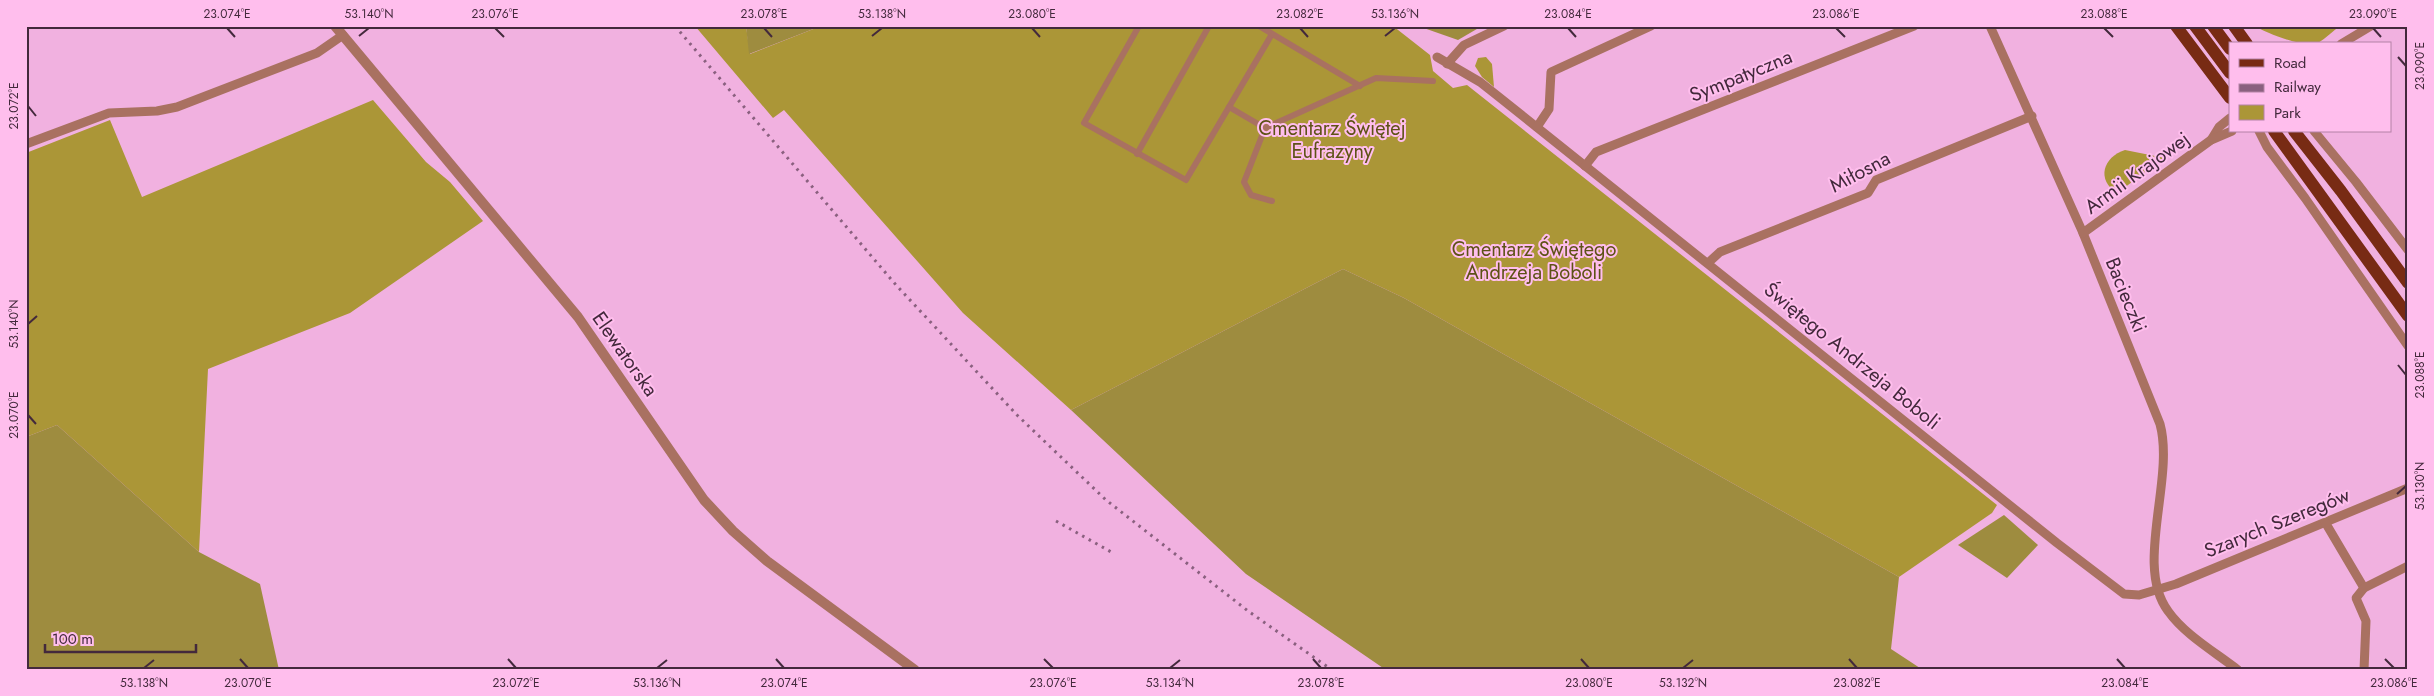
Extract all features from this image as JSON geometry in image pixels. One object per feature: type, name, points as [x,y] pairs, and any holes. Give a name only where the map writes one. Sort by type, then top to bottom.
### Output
[{"type":"main road","points":[[2176,26],[2229,97]]},
{"type":"main road","points":[[2195,26],[2229,71]]},
{"type":"main road","points":[[2213,26],[2229,48]]},
{"type":"main road","points":[[2234,26],[2246,42]]},
{"type":"main road","points":[[2275,132],[2408,316]]},
{"type":"main road","points":[[2295,132],[2341,191],[2408,283]]},
{"type":"street","name":"Elewatorska","points":[[335,26],[578,318],[704,500],[733,531],[768,561],[915,670]]},
{"type":"street","points":[[1139,26],[1084,123],[1186,180],[1272,34]]},
{"type":"street","points":[[1138,154],[1209,26]]},
{"type":"street","points":[[1259,26],[1360,86]]},
{"type":"street","points":[[1447,64],[1464,45],[1504,26]]},
{"type":"street","points":[[1537,127],[1549,109],[1551,72],[1651,26]]},
{"type":"street","name":"Sympatyczna","points":[[1585,166],[1596,152],[1914,26]]},
{"type":"street","name":"Bacieczki","points":[[1990,26],[2083,233],[2163,436],[2165,448],[2154,564],[2154,577],[2158,590]]},
{"type":"street","points":[[2344,42],[2371,26]]},
{"type":"street","points":[[26,144],[109,113],[157,112],[177,107],[317,53],[343,35]]},
{"type":"street","name":"Świętego Andrzeja Boboli","points":[[1436,58],[1480,82],[2116,589],[2132,596],[2158,590]]},
{"type":"street","points":[[1272,201],[1251,194],[1244,182],[1265,128],[1376,78],[1433,81]]},
{"type":"street","points":[[1229,108],[1265,128]]},
{"type":"street","name":"Miłosna","points":[[1708,263],[1720,252],[1868,193],[1876,180],[2032,116]]},
{"type":"street","name":"Armii Krajowej","points":[[2211,140],[2219,127],[2229,119]]},
{"type":"street","name":"Armii Krajowej","points":[[2083,233],[2211,140],[2230,132]]},
{"type":"street","points":[[2259,132],[2267,147],[2408,346]]},
{"type":"street","points":[[2315,132],[2408,250]]},
{"type":"street","name":"Szarych Szeregów","points":[[2158,590],[2408,488]]},
{"type":"street","points":[[2325,522],[2364,588]]},
{"type":"street","points":[[2364,670],[2366,621],[2356,598],[2364,588],[2408,566]]},
{"type":"street","points":[[2158,590],[2166,610],[2176,622],[2234,669]]},
{"type":"green space","points":[[695,26],[746,26],[750,54],[821,26],[1393,26],[1430,55],[1433,71],[1453,88],[1467,85],[1997,505],[1992,513],[1899,577],[1404,298],[1343,269],[1071,410],[963,313],[784,110],[773,118]]},
{"type":"green space","points":[[2255,26],[2340,26],[2319,42],[2296,42]]},
{"type":"green space","points":[[1486,57],[1492,64],[1494,87],[1482,77],[1475,66],[1478,58]]},
{"type":"green space","points":[[373,100],[426,162],[450,182],[483,221],[350,313],[208,369],[199,552],[57,425],[26,437],[26,153],[110,120],[142,197]]},
{"type":"green space","points":[[2125,150],[2165,158],[2117,193],[2106,182],[2105,169],[2107,163],[2117,153]]},
{"type":"shaded area","points":[[746,26],[821,26],[749,54]]},
{"type":"shaded area","points":[[1418,26],[1482,26],[1458,40]]},
{"type":"shaded area","points":[[1343,269],[1404,298],[1899,577],[1891,649],[1923,670],[1386,670],[1246,574],[1071,410]]},
{"type":"shaded area","points":[[57,425],[199,552],[260,584],[279,670],[26,670],[26,437]]},
{"type":"shaded area","points":[[2004,515],[2038,545],[2007,578],[1958,545]]},
{"type":"railway","points":[[675,26],[896,285],[1017,415],[1106,500],[1248,611],[1332,670]]},
{"type":"railway","points":[[1056,521],[1113,553]]},
{"type":"park label","name":"Cmentarz Świętej Eufrazyny","points":[[1332,140]]},
{"type":"park label","name":"Cmentarz Świętego Andrzeja Boboli","points":[[1534,260]]}]
